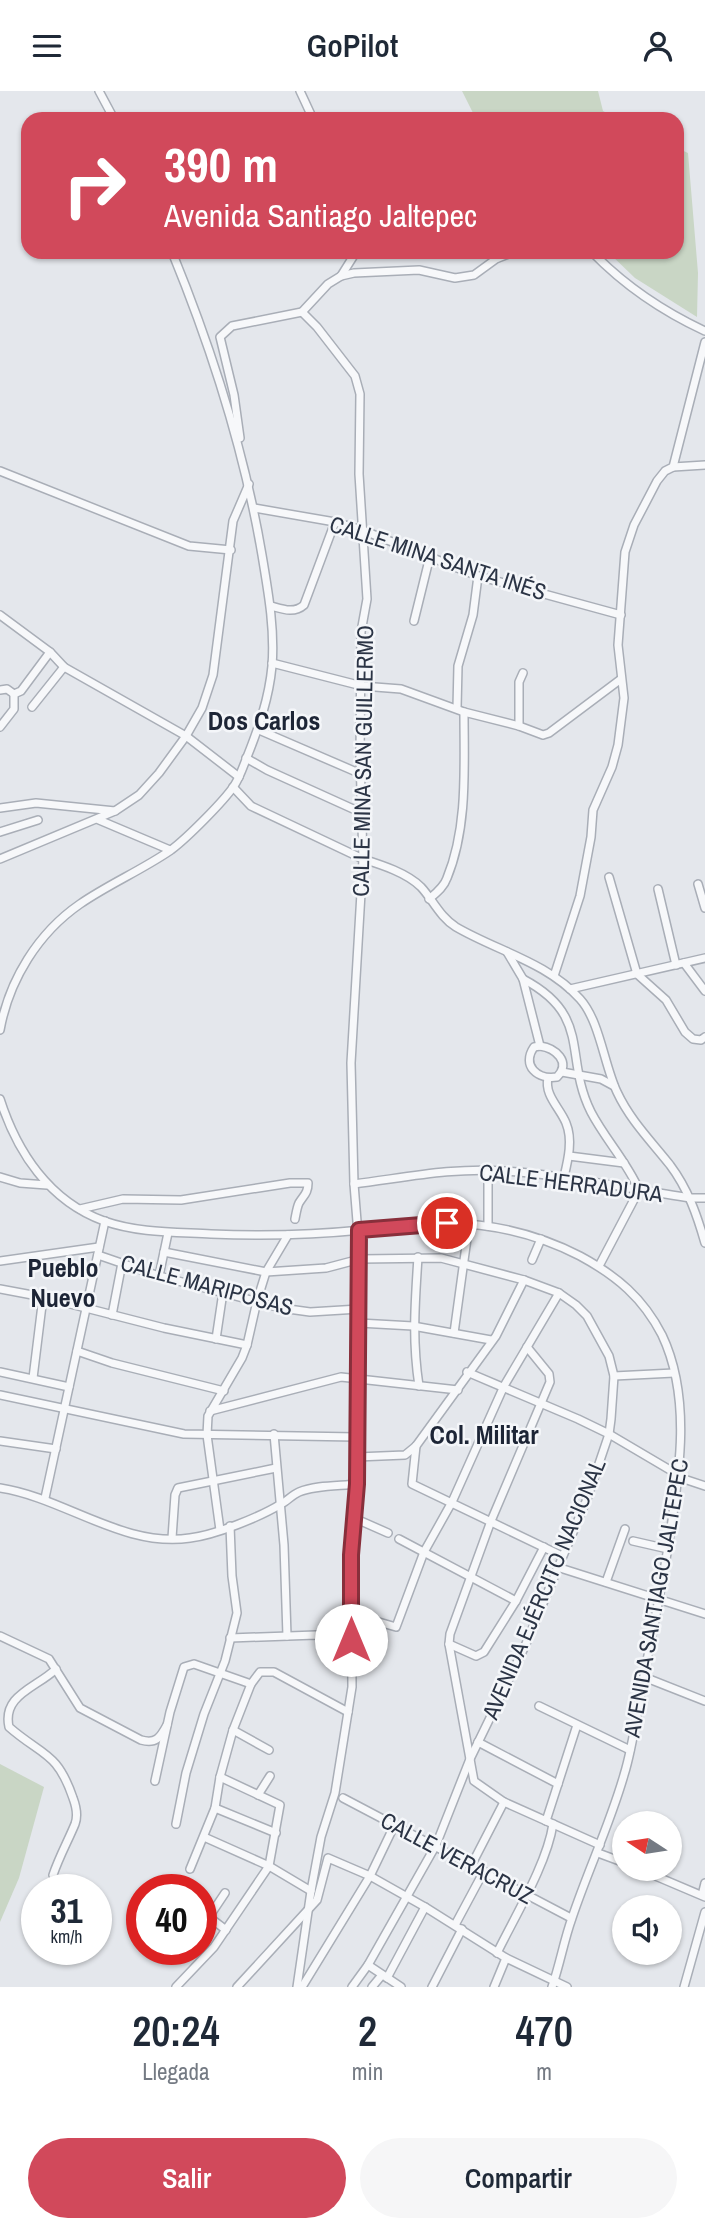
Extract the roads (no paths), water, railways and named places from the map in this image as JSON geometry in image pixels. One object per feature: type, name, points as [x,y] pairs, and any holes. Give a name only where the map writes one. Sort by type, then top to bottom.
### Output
[{"type":"street","points":[[99,91],[110,112]]},
{"type":"street","points":[[304,93],[311,112]]},
{"type":"street","points":[[0,1030],[9,995],[45,934],[80,903],[170,850],[233,787],[264,716],[272,663],[271,606],[254,508],[241,451],[205,333],[175,259]]},
{"type":"street","points":[[341,276],[352,259]]},
{"type":"street","points":[[241,451],[234,395],[220,337],[224,331],[302,312],[328,284],[341,276],[419,270],[455,278],[474,275],[496,259]]},
{"type":"street","points":[[600,259],[630,287],[677,318],[705,331]]},
{"type":"street","name":"CALLE MINA SAN GUILLERMO","points":[[302,312],[355,376],[360,394],[359,474],[368,599],[361,632],[363,859],[351,1063],[354,1184],[360,1259],[357,1484],[351,1555],[352,1664]]},
{"type":"street","points":[[673,467],[705,342]]},
{"type":"street","points":[[555,976],[580,895],[590,847],[593,810],[612,767],[618,745],[624,698],[618,645],[625,552],[634,525],[665,471],[673,467],[705,465]]},
{"type":"street","points":[[0,471],[189,546],[231,550]]},
{"type":"street","points":[[0,859],[99,820],[115,811],[139,795],[186,736],[202,708],[213,675],[233,521],[249,484]]},
{"type":"street","name":"CALLE MINA SANTA INÉS","points":[[254,508],[335,522],[478,576],[621,615]]},
{"type":"street","points":[[271,606],[290,610],[304,605],[335,522]]},
{"type":"street","points":[[414,621],[430,556]]},
{"type":"street","points":[[429,899],[446,881],[459,830],[463,794],[458,666],[473,615],[478,576]]},
{"type":"street","points":[[0,615],[50,652],[64,667],[186,736],[239,777]]},
{"type":"street","points":[[14,694],[21,691],[50,652]]},
{"type":"street","points":[[272,663],[362,686],[401,689],[542,735],[549,733],[621,679]]},
{"type":"street","points":[[32,707],[64,667]]},
{"type":"street","points":[[519,726],[519,682],[523,673]]},
{"type":"street","points":[[1,689],[7,689],[14,694]]},
{"type":"street","points":[[0,727],[14,709],[14,694]]},
{"type":"street","points":[[258,730],[361,774]]},
{"type":"street","points":[[246,758],[362,813]]},
{"type":"street","points":[[233,787],[251,806],[380,865],[419,886],[454,926],[555,976],[570,989],[582,1001],[590,1016],[614,1086],[633,1121],[671,1167],[691,1198],[705,1243]]},
{"type":"street","points":[[0,808],[36,803],[115,811]]},
{"type":"street","points":[[0,832],[38,820]]},
{"type":"street","points":[[99,820],[170,850]]},
{"type":"street","points":[[609,877],[637,974],[666,1000],[685,1032],[693,1039],[701,1040],[705,1037]]},
{"type":"street","points":[[698,884],[705,908]]},
{"type":"street","points":[[658,889],[680,964],[705,991]]},
{"type":"street","points":[[506,951],[523,979],[540,1046]]},
{"type":"street","points":[[570,989],[705,958]]},
{"type":"street","points":[[523,979],[541,988],[561,1006],[572,1031],[583,1095],[639,1190],[599,1266]]},
{"type":"street","points":[[0,994],[9,995]]},
{"type":"street","points":[[534,1047],[553,1049],[564,1063],[562,1072],[557,1077],[537,1074],[528,1061],[529,1054],[534,1047]]},
{"type":"street","points":[[562,1072],[601,1079],[614,1086]]},
{"type":"street","points":[[548,1077],[547,1084],[553,1101],[569,1134],[569,1156],[564,1177]]},
{"type":"street","name":"AVENIDA SANTIAGO JALTEPEC","points":[[0,1099],[27,1159],[47,1185],[80,1209],[105,1221],[168,1233],[288,1235],[423,1223],[488,1226],[541,1239],[599,1266],[634,1292],[650,1314],[663,1337],[674,1373],[681,1428],[679,1476],[660,1600],[625,1773],[599,1849],[571,1918],[553,1983]]},
{"type":"street","points":[[569,1156],[624,1163]]},
{"type":"street","name":"CALLE HERRADURA","points":[[354,1184],[462,1171],[488,1171],[564,1177],[705,1198]]},
{"type":"street","points":[[488,1171],[488,1226]]},
{"type":"street","points":[[0,1177],[20,1184],[47,1185]]},
{"type":"street","points":[[80,1209],[123,1199],[181,1200],[290,1183],[308,1183],[306,1196],[299,1203],[295,1219]]},
{"type":"street","points":[[45,1498],[105,1221]]},
{"type":"street","points":[[454,1333],[468,1224]]},
{"type":"street","points":[[159,1276],[168,1233]]},
{"type":"street","points":[[220,1529],[207,1435],[210,1411],[224,1391],[247,1345],[266,1272],[288,1235]]},
{"type":"street","points":[[532,1260],[541,1239]]},
{"type":"street","points":[[0,1261],[98,1251]]},
{"type":"street","name":"CALLE MARIPOSAS","points":[[98,1251],[159,1276],[281,1308],[310,1312],[359,1309]]},
{"type":"street","name":"AVENIDA EJÉRCITO NACIONAL","points":[[164,1252],[266,1272],[326,1268],[360,1259],[418,1257],[463,1263],[559,1293],[587,1316],[609,1356],[614,1376],[609,1434],[587,1499],[525,1646],[470,1759],[436,1845],[368,1965],[352,1987]]},
{"type":"street","points":[[418,1257],[413,1325],[419,1385]]},
{"type":"street","points":[[112,1315],[122,1263]]},
{"type":"street","points":[[357,1457],[405,1455],[416,1446],[458,1391],[467,1372],[506,1319],[524,1280]]},
{"type":"street","points":[[0,1289],[247,1345]]},
{"type":"street","points":[[216,1339],[223,1292]]},
{"type":"street","points":[[299,1987],[307,1912],[321,1837],[335,1793],[352,1687],[352,1664],[365,1618],[396,1627],[424,1552],[452,1502],[504,1386],[559,1293]]},
{"type":"street","points":[[33,1378],[43,1297]]},
{"type":"street","points":[[359,1323],[413,1325],[491,1340]]},
{"type":"street","points":[[527,1347],[550,1378],[470,1576],[449,1644],[474,1781],[504,1801],[612,1856]]},
{"type":"street","points":[[77,1350],[111,1363],[224,1391]]},
{"type":"street","points":[[0,1372],[69,1387]]},
{"type":"street","points":[[467,1372],[609,1434],[679,1476],[705,1486]]},
{"type":"street","points":[[614,1376],[674,1373]]},
{"type":"street","points":[[210,1411],[341,1377],[458,1391]]},
{"type":"street","points":[[0,1395],[165,1431],[207,1435],[356,1437]]},
{"type":"street","points":[[274,1434],[287,1636]]},
{"type":"street","points":[[0,1441],[56,1450]]},
{"type":"street","points":[[416,1446],[412,1484],[562,1556]]},
{"type":"street","points":[[172,1538],[175,1495],[178,1488],[276,1468]]},
{"type":"street","points":[[0,1488],[45,1498],[127,1533],[190,1538],[230,1526],[280,1505],[297,1493],[357,1484]]},
{"type":"street","points":[[354,1518],[388,1533]]},
{"type":"street","points":[[176,1824],[190,1761],[237,1613],[230,1526]]},
{"type":"street","points":[[606,1582],[625,1529]]},
{"type":"street","points":[[399,1539],[516,1601]]},
{"type":"street","points":[[633,1541],[668,1549]]},
{"type":"street","points":[[449,1644],[481,1656],[516,1601],[544,1547]]},
{"type":"street","points":[[557,1567],[705,1614]]},
{"type":"street","points":[[230,1638],[316,1635],[351,1640]]},
{"type":"street","points":[[0,1636],[49,1659],[80,1708],[141,1740],[151,1742],[160,1738],[167,1725]]},
{"type":"street","points":[[155,1781],[167,1725],[184,1667],[194,1664],[251,1684]]},
{"type":"street","points":[[53,1874],[61,1851],[76,1822],[76,1807],[66,1775],[55,1760],[9,1727],[7,1717],[8,1706],[19,1695],[46,1679],[56,1669]]},
{"type":"street","points":[[190,1869],[215,1808],[233,1730],[251,1684],[260,1672],[274,1672],[348,1712]]},
{"type":"street","points":[[644,1677],[705,1701]]},
{"type":"street","points":[[539,1706],[630,1750]]},
{"type":"street","points":[[497,1953],[550,1840],[549,1822],[577,1725]]},
{"type":"street","points":[[233,1730],[270,1750]]},
{"type":"street","points":[[478,1742],[558,1784]]},
{"type":"street","points":[[258,1795],[270,1776]]},
{"type":"street","points":[[176,1987],[214,1947],[269,1866],[276,1833],[279,1805],[220,1777]]},
{"type":"street","name":"CALLE VERACRUZ","points":[[343,1798],[571,1918]]},
{"type":"street","points":[[472,1864],[504,1801]]},
{"type":"street","points":[[215,1808],[276,1833]]},
{"type":"street","points":[[299,1987],[370,1876],[395,1824]]},
{"type":"street","points":[[204,1837],[269,1866],[311,1891]]},
{"type":"street","points":[[237,1987],[317,1900],[328,1859],[370,1876],[497,1953],[553,1983],[567,1987]]},
{"type":"street","points":[[432,1987],[484,1871]]},
{"type":"street","points":[[669,1881],[704,1896],[705,1883]]},
{"type":"street","points":[[217,1905],[225,1893]]},
{"type":"street","points":[[372,1987],[384,1976],[425,1907]]},
{"type":"street","points":[[684,1987],[705,1912]]},
{"type":"street","points":[[217,1923],[226,1930]]},
{"type":"street","points":[[494,1987],[506,1958]]},
{"type":"street","points":[[368,1965],[401,1987]]},
{"type":"district","name":"Dos Carlos","points":[[264,721]]},
{"type":"district","name":"Pueblo Nuevo","points":[[63,1282]]},
{"type":"district","name":"Col. Militar","points":[[484,1435]]}]
